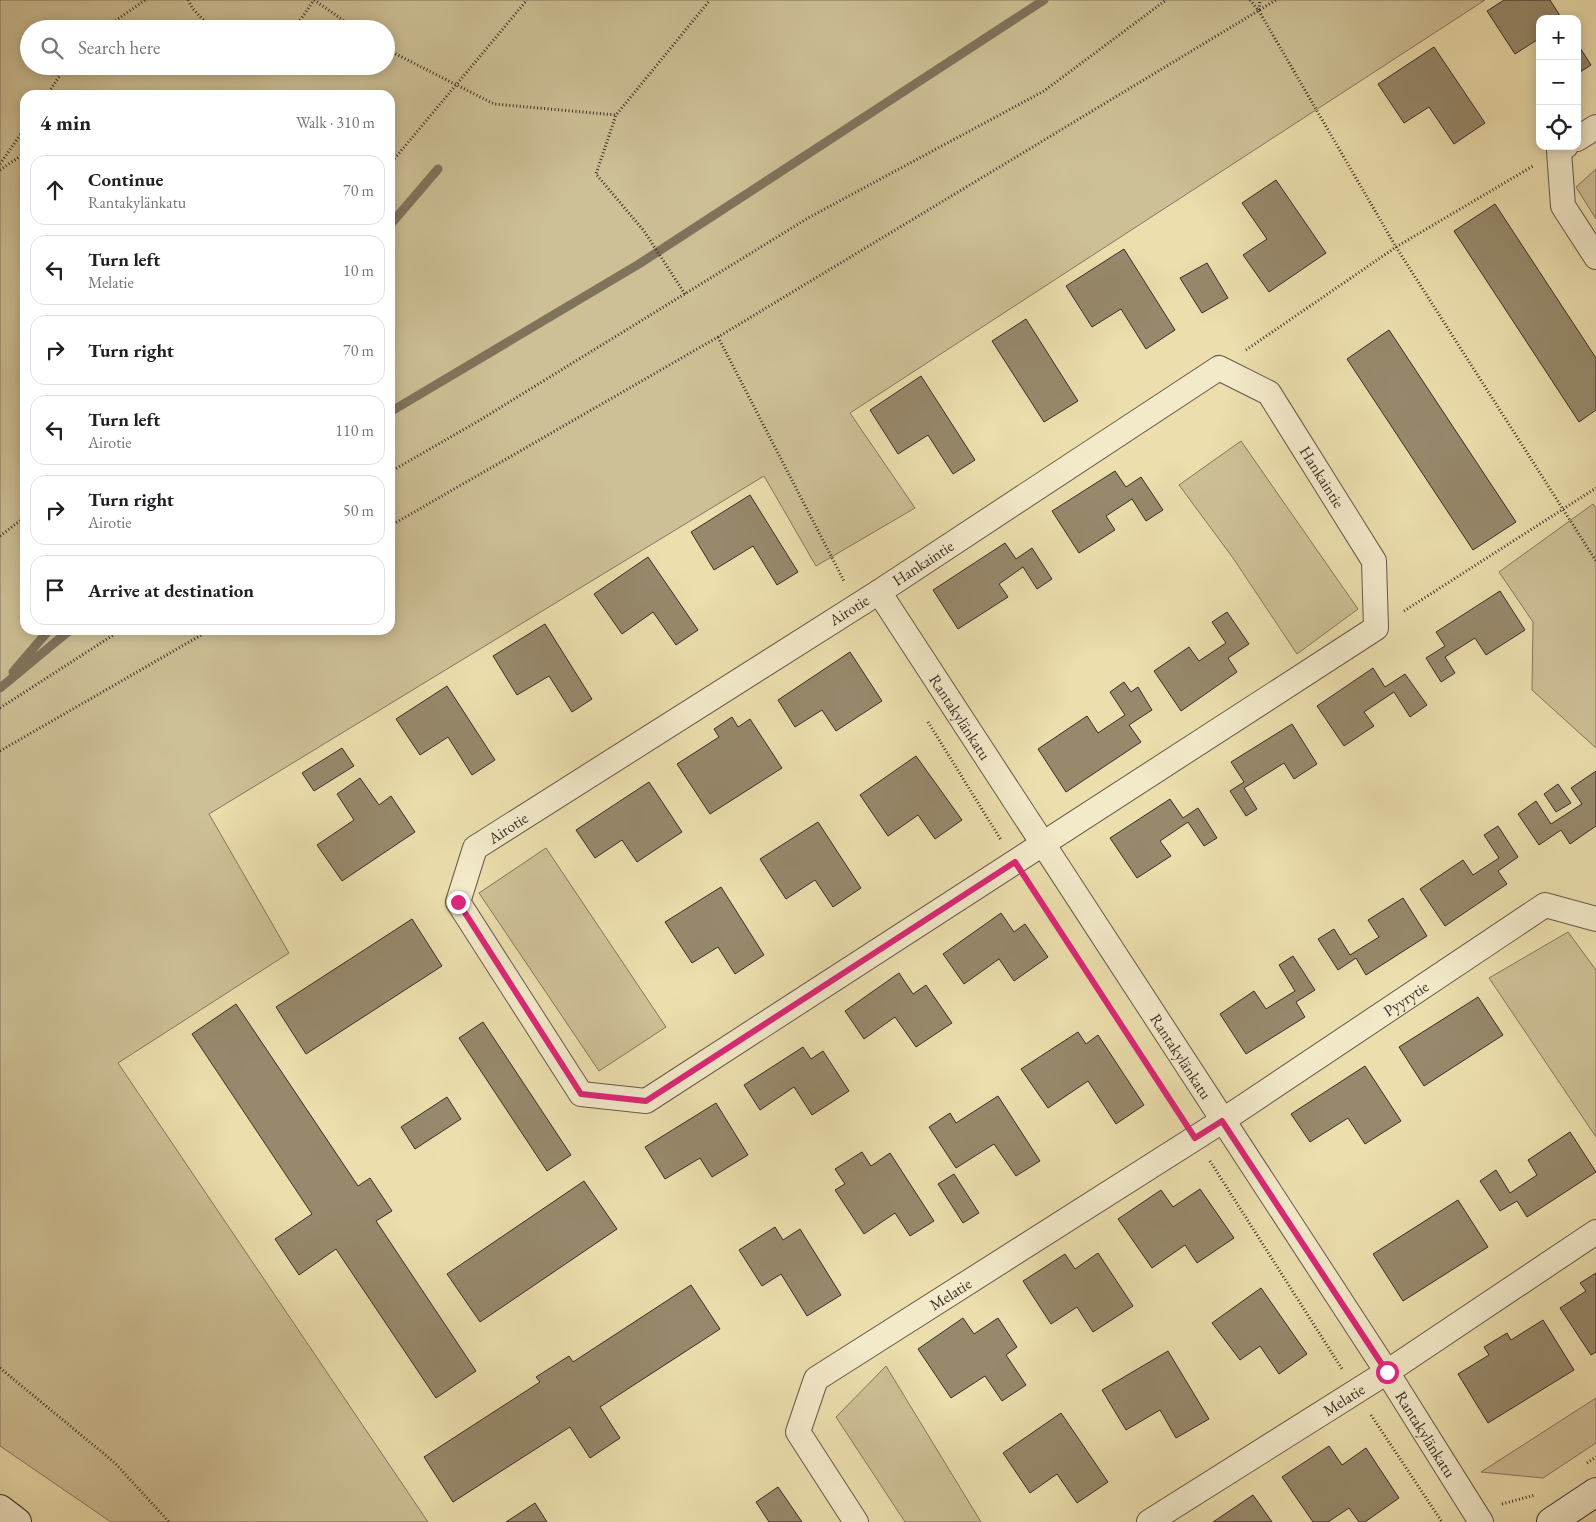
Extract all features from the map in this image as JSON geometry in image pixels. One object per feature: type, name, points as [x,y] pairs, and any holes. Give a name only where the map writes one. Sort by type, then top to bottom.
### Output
[{"type":"street","points":[[1581,137],[1596,127]]},
{"type":"street","points":[[1568,150],[1563,206],[1596,257]]},
{"type":"street","name":"Hankaintie","points":[[879,592],[1219,368],[1270,393],[1374,561],[1376,628]]},
{"type":"street","name":"Airotie","points":[[879,592],[475,848],[458,902],[581,1094],[646,1101],[1042,844]]},
{"type":"street","name":"Rantakylänkatu","points":[[879,592],[1387,1372],[1478,1516]]},
{"type":"street","points":[[1042,844],[1376,628]]},
{"type":"street","name":"Pyyrytie","points":[[1222,1121],[1545,905],[1596,919]]},
{"type":"street","name":"Melatie","points":[[856,1522],[798,1432],[816,1379],[1222,1121]]},
{"type":"street","points":[[1387,1372],[1596,1232]]},
{"type":"street","name":"Melatie","points":[[1149,1522],[1387,1372]]},
{"type":"street","points":[[1551,1522],[1596,1492]]},
{"type":"street","points":[[0,1509],[18,1522]]},
{"type":"path","points":[[117,20],[145,0]]},
{"type":"path","points":[[188,0],[193,9],[203,20]]},
{"type":"path","points":[[300,20],[314,0],[343,20]]},
{"type":"path","points":[[395,158],[527,0]]},
{"type":"path","points":[[685,294],[644,231],[596,174],[616,115],[710,0]]},
{"type":"path","points":[[395,469],[480,420],[808,218],[1044,91],[1166,0]]},
{"type":"path","points":[[1250,0],[1259,11],[1396,247],[1565,509],[1596,561]]},
{"type":"path","points":[[1259,11],[1260,0]]},
{"type":"path","points":[[395,523],[718,337],[1276,0]]},
{"type":"path","points":[[395,54],[494,104],[616,115]]},
{"type":"path","points":[[50,90],[60,75]]},
{"type":"path","points":[[0,164],[20,135]]},
{"type":"path","points":[[1219,368],[1396,247],[1560,150]]},
{"type":"path","points":[[0,170],[20,156]]},
{"type":"path","points":[[718,337],[856,606]]},
{"type":"path","points":[[1376,628],[1596,488]]},
{"type":"path","points":[[0,536],[20,521]]},
{"type":"path","points":[[0,708],[113,635]]},
{"type":"path","points":[[0,751],[201,635]]},
{"type":"path","points":[[928,721],[1015,862],[1195,1138],[1355,1391],[1442,1522]]},
{"type":"path","points":[[0,1368],[115,1463],[169,1522]]},
{"type":"path","points":[[1580,1468],[1596,1457]]},
{"type":"path","points":[[1478,1516],[1539,1494]]},
{"type":"shaded area","points":[[0,0],[1485,0],[850,413],[915,508],[816,566],[764,476],[209,814],[289,953],[118,1063],[428,1522],[111,1522],[0,1446]]},
{"type":"shaded area","points":[[1596,169],[1596,219],[1576,187]]},
{"type":"shaded area","points":[[1241,441],[1358,609],[1297,654],[1233,558],[1179,485]]},
{"type":"shaded area","points":[[1593,504],[1596,508],[1596,748],[1532,690],[1533,622],[1499,572]]},
{"type":"shaded area","points":[[546,848],[666,1027],[599,1071],[479,893]]},
{"type":"shaded area","points":[[1568,932],[1596,970],[1596,1137],[1489,978]]},
{"type":"shaded area","points":[[886,1366],[981,1522],[905,1522],[836,1417]]},
{"type":"shaded area","points":[[1596,1398],[1596,1443],[1543,1478],[1481,1472]]},
{"type":"building","points":[[1504,0],[1550,0],[1559,15],[1536,15],[1536,41],[1515,54],[1487,11]]},
{"type":"building","points":[[1434,47],[1485,123],[1454,144],[1429,107],[1404,123],[1378,84]]},
{"type":"building","points":[[1581,49],[1591,65],[1581,71]]},
{"type":"building","points":[[1276,180],[1326,253],[1269,292],[1243,255],[1267,239],[1242,203]]},
{"type":"building","points":[[1495,204],[1596,358],[1596,410],[1579,422],[1454,231]]},
{"type":"building","points":[[1124,249],[1175,330],[1146,349],[1121,309],[1092,327],[1066,286]]},
{"type":"building","points":[[1207,263],[1228,298],[1202,313],[1180,278]]},
{"type":"building","points":[[1026,319],[1078,401],[1044,422],[992,341]]},
{"type":"building","points":[[1389,330],[1516,522],[1473,550],[1347,359]]},
{"type":"building","points":[[921,376],[975,460],[953,474],[928,435],[898,454],[870,410]]},
{"type":"building","points":[[1115,471],[1126,487],[1141,477],[1163,510],[1146,521],[1132,499],[1106,516],[1115,530],[1079,553],[1052,511]]},
{"type":"building","points":[[750,495],[798,572],[777,585],[753,546],[714,570],[691,532]]},
{"type":"building","points":[[1005,543],[1016,559],[1032,548],[1052,579],[1037,589],[1023,567],[999,584],[1008,597],[958,629],[933,590]]},
{"type":"building","points":[[648,557],[698,630],[676,645],[653,612],[622,634],[594,594]]},
{"type":"building","points":[[1500,591],[1525,630],[1486,655],[1475,638],[1445,657],[1455,673],[1441,682],[1426,658],[1445,646],[1436,632]]},
{"type":"building","points":[[1227,612],[1249,644],[1228,658],[1237,672],[1181,711],[1154,671],[1189,647],[1199,661],[1226,643],[1212,622]]},
{"type":"building","points":[[545,624],[592,699],[572,712],[549,676],[517,695],[493,656]]},
{"type":"building","points":[[850,652],[882,701],[836,731],[822,710],[795,727],[778,700]]},
{"type":"building","points":[[1373,668],[1385,687],[1405,674],[1427,705],[1410,717],[1394,692],[1364,712],[1374,726],[1344,746],[1317,706]]},
{"type":"building","points":[[1124,682],[1131,692],[1138,687],[1152,710],[1129,725],[1141,742],[1066,792],[1038,749],[1087,716],[1098,733],[1125,715],[1110,692]]},
{"type":"building","points":[[447,686],[495,760],[472,775],[448,737],[420,755],[396,719]]},
{"type":"building","points":[[732,717],[738,727],[750,719],[782,768],[710,814],[677,764],[719,737],[714,729]]},
{"type":"building","points":[[1292,724],[1317,764],[1294,779],[1284,763],[1244,788],[1257,809],[1246,816],[1230,791],[1244,782],[1231,762]]},
{"type":"building","points":[[342,748],[354,766],[314,791],[302,773]]},
{"type":"building","points":[[916,756],[962,820],[935,839],[918,815],[888,836],[860,795]]},
{"type":"building","points":[[1596,771],[1596,826],[1570,844],[1561,830],[1539,845],[1518,814],[1536,801],[1551,824],[1582,804],[1571,788]]},
{"type":"building","points":[[360,778],[379,805],[391,796],[415,832],[342,881],[317,845],[354,820],[337,794]]},
{"type":"building","points":[[649,782],[682,832],[637,862],[622,840],[595,858],[576,830]]},
{"type":"building","points":[[1558,784],[1571,803],[1556,812],[1544,794]]},
{"type":"building","points":[[1170,799],[1183,818],[1198,808],[1217,838],[1204,846],[1188,822],[1160,841],[1171,856],[1137,878],[1110,838]]},
{"type":"building","points":[[818,822],[861,888],[833,907],[815,880],[786,899],[760,859]]},
{"type":"building","points":[[1498,826],[1518,857],[1498,871],[1507,884],[1445,926],[1420,889],[1463,860],[1473,875],[1499,858],[1484,835]]},
{"type":"building","points":[[721,887],[764,955],[735,974],[718,947],[692,963],[665,922]]},
{"type":"building","points":[[1403,898],[1427,936],[1366,975],[1356,958],[1338,970],[1318,939],[1334,929],[1350,955],[1379,937],[1368,920]]},
{"type":"building","points":[[1001,913],[1014,932],[1025,924],[1048,957],[1014,981],[999,959],[964,984],[943,954]]},
{"type":"building","points":[[412,919],[442,966],[306,1054],[276,1007]]},
{"type":"building","points":[[1293,956],[1315,990],[1296,1002],[1305,1017],[1246,1054],[1220,1014],[1254,991],[1266,1009],[1295,991],[1279,965]]},
{"type":"building","points":[[899,973],[913,994],[926,985],[952,1023],[916,1047],[895,1017],[864,1039],[845,1011]]},
{"type":"building","points":[[1478,997],[1503,1035],[1424,1086],[1399,1047]]},
{"type":"building","points":[[236,1004],[358,1186],[370,1178],[392,1211],[376,1221],[476,1371],[436,1398],[336,1249],[299,1275],[275,1239],[312,1214],[192,1034]]},
{"type":"building","points":[[483,1022],[571,1155],[547,1171],[459,1038]]},
{"type":"building","points":[[1078,1032],[1086,1044],[1098,1035],[1144,1105],[1116,1124],[1088,1081],[1048,1108],[1021,1069]]},
{"type":"building","points":[[803,1047],[811,1059],[823,1051],[849,1091],[812,1115],[794,1087],[760,1110],[744,1085]]},
{"type":"building","points":[[1365,1066],[1401,1121],[1365,1144],[1348,1118],[1310,1142],[1291,1114]]},
{"type":"building","points":[[998,1096],[1040,1161],[1016,1176],[994,1144],[956,1168],[929,1127],[950,1113],[956,1123]]},
{"type":"building","points":[[447,1097],[461,1119],[415,1149],[401,1127]]},
{"type":"building","points":[[716,1103],[748,1155],[712,1177],[700,1158],[665,1179],[645,1147]]},
{"type":"building","points":[[1570,1132],[1596,1172],[1527,1217],[1517,1201],[1500,1211],[1480,1181],[1496,1170],[1510,1193],[1537,1175],[1528,1160]]},
{"type":"building","points":[[862,1152],[871,1166],[890,1153],[934,1221],[910,1236],[895,1213],[864,1234],[835,1190],[845,1184],[835,1169]]},
{"type":"building","points":[[954,1174],[979,1213],[963,1223],[938,1184]]},
{"type":"building","points":[[584,1181],[617,1229],[480,1322],[447,1274]]},
{"type":"building","points":[[1200,1189],[1234,1238],[1197,1263],[1185,1245],[1152,1268],[1118,1219],[1161,1190],[1173,1207]]},
{"type":"building","points":[[1458,1200],[1488,1247],[1403,1301],[1373,1254]]},
{"type":"building","points":[[775,1227],[783,1240],[800,1229],[841,1295],[807,1316],[781,1274],[762,1286],[739,1250]]},
{"type":"building","points":[[1098,1253],[1133,1306],[1093,1332],[1077,1307],[1051,1324],[1023,1281],[1065,1254],[1075,1269]]},
{"type":"building","points":[[1596,1273],[1596,1352],[1591,1355],[1560,1308],[1586,1291],[1580,1283]]},
{"type":"building","points":[[691,1285],[720,1329],[600,1407],[620,1438],[590,1458],[570,1427],[453,1502],[424,1457],[540,1382],[536,1377],[569,1356],[573,1362]]},
{"type":"building","points":[[1261,1288],[1307,1354],[1279,1374],[1260,1346],[1240,1360],[1212,1323]]},
{"type":"building","points":[[963,1318],[974,1334],[998,1318],[1017,1347],[1006,1355],[1026,1385],[1002,1401],[985,1376],[951,1398],[918,1349]]},
{"type":"building","points":[[1543,1320],[1574,1370],[1488,1423],[1458,1374],[1489,1355],[1484,1347],[1507,1333],[1511,1340]]},
{"type":"building","points":[[1168,1351],[1209,1419],[1176,1438],[1160,1410],[1126,1430],[1102,1390]]},
{"type":"building","points":[[1061,1413],[1108,1482],[1077,1503],[1057,1474],[1030,1493],[1003,1453]]},
{"type":"building","points":[[1329,1446],[1342,1465],[1366,1448],[1399,1498],[1365,1522],[1359,1522],[1349,1508],[1328,1522],[1313,1522],[1282,1477]]},
{"type":"building","points":[[778,1487],[802,1522],[769,1522],[756,1502]]},
{"type":"building","points":[[1253,1495],[1272,1522],[1213,1522]]},
{"type":"building","points":[[535,1503],[547,1522],[506,1522]]},
{"type":"waterway","points":[[395,409],[639,264],[1044,0]]},
{"type":"waterway","points":[[395,219],[438,169]]},
{"type":"waterway","points":[[13,672],[45,635]]},
{"type":"waterway","points":[[0,688],[64,635]]},
{"type":"route","points":[[458,902],[581,1094],[646,1101],[1015,862],[1195,1138],[1222,1121],[1387,1372]]}]
